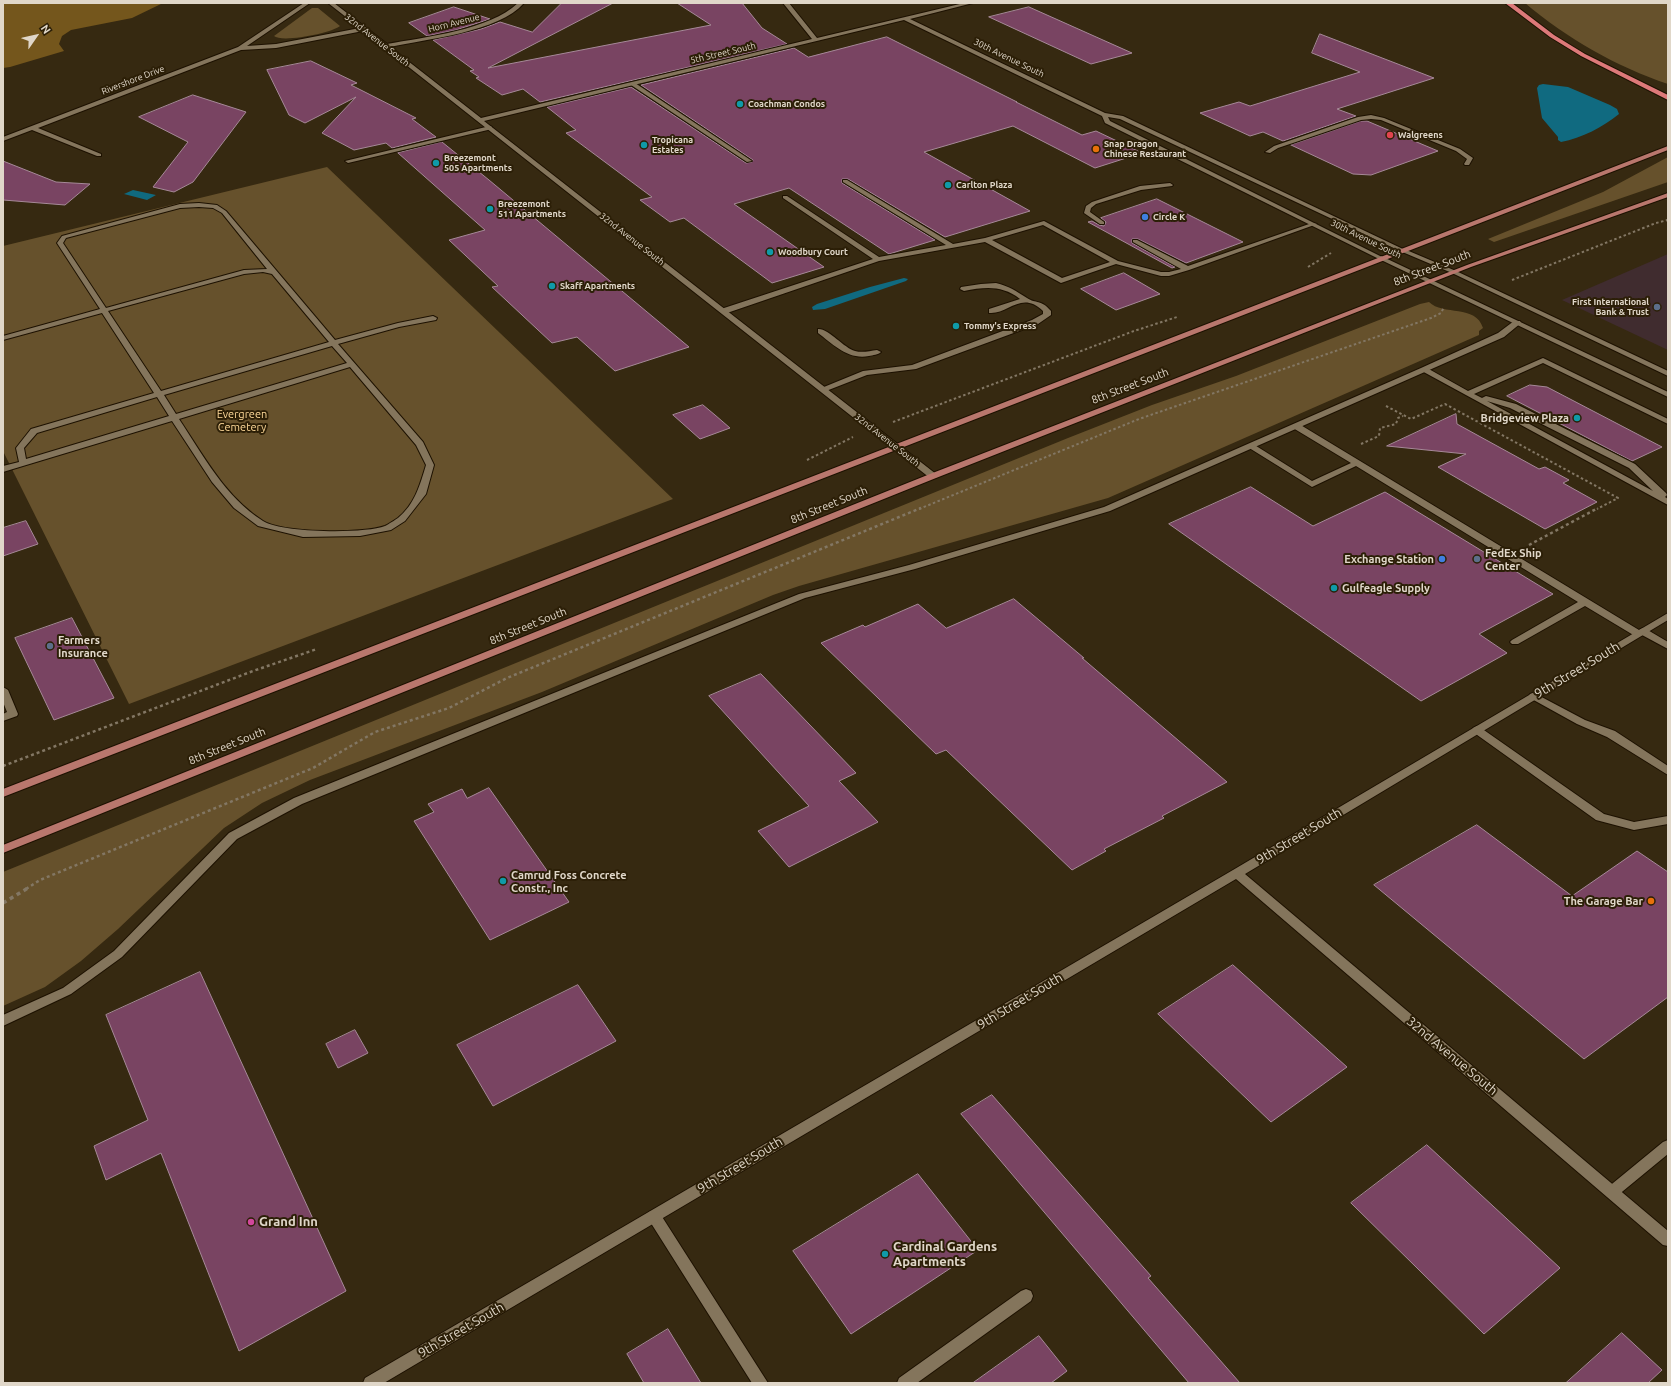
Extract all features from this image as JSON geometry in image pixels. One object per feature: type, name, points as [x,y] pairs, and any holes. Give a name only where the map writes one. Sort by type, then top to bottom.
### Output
[{"type":"highway","points":[[1508,3],[1552,36],[1583,55],[1668,98]]},
{"type":"highway","points":[[1648,87],[1668,91]]},
{"type":"main road","points":[[3,793],[1668,148]]},
{"type":"main road","name":"8th Street South","points":[[3,849],[933,476],[1454,272],[1668,195]]},
{"type":"street","name":"Rivershore Drive","points":[[3,139],[240,48],[307,3]]},
{"type":"street","name":"32nd Avenue South","points":[[331,3],[933,476]]},
{"type":"street","name":"Horn Avenue","points":[[386,46],[449,33],[483,24],[508,14],[521,3]]},
{"type":"street","points":[[786,3],[816,40]]},
{"type":"street","name":"5th Street South","points":[[480,120],[970,3]]},
{"type":"street","name":"30th Avenue South","points":[[906,19],[1104,115],[1121,117],[1402,250],[1454,272],[1668,374]]},
{"type":"street","name":"Rivershore Drive","points":[[240,48],[276,46],[363,29]]},
{"type":"street","points":[[633,84],[749,161]]},
{"type":"street","name":"30th Avenue South","points":[[1104,115],[1107,122],[1207,172],[1430,282],[1668,395]]},
{"type":"street","points":[[1268,152],[1276,147],[1360,118],[1372,117],[1382,118],[1458,150],[1470,158],[1467,164]]},
{"type":"street","points":[[33,128],[99,155]]},
{"type":"street","points":[[348,161],[490,128]]},
{"type":"street","points":[[1207,172],[1225,166]]},
{"type":"street","points":[[845,181],[951,245]]},
{"type":"street","points":[[1102,223],[1087,213],[1088,207],[1094,203],[1140,188],[1170,185]]},
{"type":"street","points":[[785,197],[878,259]]},
{"type":"street","points":[[180,206],[215,206],[224,212],[274,274],[420,444],[430,465],[422,494],[402,519],[388,528],[360,533],[303,534],[261,524],[237,506],[215,480],[105,310],[60,243],[64,237],[180,206]]},
{"type":"street","points":[[724,311],[878,259],[951,245],[980,242],[1044,222],[1116,262],[1161,274],[1169,274],[1187,269],[1314,224]]},
{"type":"street","points":[[986,240],[1061,281],[1116,262]]},
{"type":"street","points":[[1135,241],[1187,269]]},
{"type":"street","points":[[3,338],[244,272],[263,270],[274,274]]},
{"type":"street","points":[[964,289],[998,284],[1017,293],[1024,300]]},
{"type":"street","points":[[822,389],[866,373],[913,367],[1035,322],[1047,315],[1047,311],[1044,306],[1024,300],[992,311]]},
{"type":"street","points":[[23,463],[20,448],[34,431],[333,343],[398,325],[433,318]]},
{"type":"street","points":[[3,1021],[67,991],[118,954],[233,836],[298,801],[802,596],[912,567],[1107,509],[1424,370],[1501,335],[1517,324]]},
{"type":"street","points":[[821,331],[848,352],[857,355],[865,355],[877,352]]},
{"type":"street","points":[[1469,394],[1544,360],[1668,422]]},
{"type":"street","points":[[3,469],[351,364]]},
{"type":"street","points":[[1424,370],[1668,501]]},
{"type":"street","points":[[1469,394],[1513,406],[1632,466],[1668,501]]},
{"type":"street","points":[[1296,426],[1585,602],[1668,646]]},
{"type":"street","points":[[1250,446],[1312,484],[1357,463]]},
{"type":"street","points":[[1515,642],[1585,602]]},
{"type":"street","name":"9th Street South","points":[[370,1383],[1237,873],[1668,616]]},
{"type":"street","points":[[3,690],[13,714],[3,718]]},
{"type":"street","points":[[1534,696],[1581,722],[1611,734],[1668,771]]},
{"type":"street","points":[[1477,730],[1600,817],[1634,826],[1668,820]]},
{"type":"street","name":"32nd Avenue South","points":[[1237,873],[1668,1240]]},
{"type":"street","points":[[1612,1192],[1668,1146]]},
{"type":"street","points":[[654,1216],[761,1383]]},
{"type":"street","points":[[904,1383],[1026,1296]]},
{"type":"path","points":[[1509,281],[1656,223],[1668,220]]},
{"type":"path","points":[[1302,271],[1326,254],[1336,250]]},
{"type":"path","points":[[3,903],[40,880],[313,768],[374,732],[449,708],[507,678],[1139,419],[1439,315],[1443,311],[1446,302]]},
{"type":"path","points":[[801,463],[846,440],[874,429],[1134,331],[1180,316]]},
{"type":"path","points":[[1367,395],[1411,420],[1445,404],[1618,498],[1509,555]]},
{"type":"path","points":[[1341,453],[1379,436],[1380,428],[1396,424],[1398,418],[1404,415]]},
{"type":"path","points":[[3,766],[253,671],[320,648]]},
{"type":"shaded area","points":[[3,3],[163,3],[132,18],[71,30],[62,36],[59,44],[64,51],[3,68]]},
{"type":"shaded area","points":[[1668,254],[1668,350],[1562,300]]},
{"type":"green space","points":[[1525,3],[1668,3],[1668,84],[1630,69],[1575,40]]},
{"type":"green space","points":[[312,8],[318,8],[340,26],[327,32],[296,38],[279,38],[274,36]]},
{"type":"green space","points":[[1668,157],[1668,182],[1494,242],[1488,239],[1603,192]]},
{"type":"green space","name":"Evergreen Cemetery","points":[[327,167],[673,499],[129,704],[3,451],[3,246]]},
{"type":"green space","points":[[1429,302],[1442,309],[1467,313],[1474,316],[1483,328],[1479,331],[1479,335],[1108,498],[799,586],[773,595],[542,692],[310,780],[262,803],[224,828],[118,929],[81,961],[45,987],[3,1006],[3,872],[1068,438],[1152,405],[1236,376],[1420,304]]},
{"type":"water","points":[[1543,84],[1568,87],[1610,105],[1617,109],[1619,114],[1592,131],[1577,138],[1561,142],[1542,118],[1537,88],[1539,85]]},
{"type":"water","points":[[133,190],[156,195],[147,200],[124,194]]},
{"type":"water","points":[[904,278],[908,279],[906,281],[825,309],[813,310],[812,307],[817,304],[870,287]]},
{"type":"building","points":[[562,3],[613,3],[488,68],[711,25],[677,3],[742,3],[762,28],[787,44],[540,102],[523,89],[502,95],[476,78],[479,77],[470,71],[474,70],[433,40],[481,29],[500,22],[532,32]]},
{"type":"building","points":[[454,7],[490,19],[456,30],[427,36],[409,23]]},
{"type":"building","points":[[1029,7],[1132,53],[1091,64],[989,17]]},
{"type":"building","points":[[1320,34],[1434,78],[1337,109],[1356,116],[1283,141],[1263,132],[1250,136],[1200,113],[1239,102],[1250,106],[1360,72],[1312,53]]},
{"type":"building","points":[[887,37],[1082,135],[1096,131],[1142,153],[1095,168],[1013,126],[924,152],[1030,211],[945,237],[848,179],[842,179],[842,183],[935,240],[889,254],[789,188],[734,204],[824,267],[772,283],[684,218],[670,222],[640,200],[652,197],[566,133],[576,130],[547,107],[631,87],[746,163],[752,162],[753,160],[641,85],[794,48],[808,57]]},
{"type":"building","points":[[311,61],[357,83],[351,85],[416,118],[412,119],[436,137],[392,148],[386,143],[354,150],[322,133],[356,97],[305,123],[289,115],[267,70]]},
{"type":"building","points":[[193,95],[246,112],[193,182],[174,192],[153,187],[188,142],[139,117]]},
{"type":"building","name":"Walgreens","points":[[1361,121],[1367,121],[1438,151],[1371,175],[1353,174],[1291,145]]},
{"type":"building","points":[[442,142],[689,347],[615,371],[577,337],[552,343],[492,287],[498,286],[449,240],[485,230],[398,153]]},
{"type":"building","points":[[3,161],[56,182],[90,184],[65,205],[3,200]]},
{"type":"building","points":[[1157,199],[1243,242],[1186,263],[1138,239],[1132,239],[1132,243],[1175,267],[1172,268],[1088,222],[1092,221],[1104,226],[1106,222],[1101,218]]},
{"type":"building","points":[[1124,273],[1160,294],[1116,310],[1081,289]]},
{"type":"building","name":"Bridgeview Plaza","points":[[1530,385],[1547,387],[1662,447],[1632,461],[1507,396]]},
{"type":"building","points":[[703,405],[730,428],[700,439],[673,415]]},
{"type":"building","name":"Bridgeview Plaza","points":[[1456,414],[1457,424],[1539,469],[1545,467],[1569,480],[1563,483],[1597,502],[1545,529],[1438,467],[1466,454],[1387,446]]},
{"type":"building","name":"Gulfeagle Supply","points":[[1251,487],[1313,526],[1385,492],[1553,594],[1479,634],[1507,653],[1421,701],[1169,524]]},
{"type":"building","points":[[26,521],[38,544],[3,556],[3,528]]},
{"type":"building","points":[[1014,599],[1227,782],[1162,816],[1164,818],[1104,849],[1106,851],[1072,870],[946,750],[936,754],[821,643],[863,625],[865,627],[918,604],[946,628]]},
{"type":"building","points":[[72,618],[114,698],[54,720],[15,638]]},
{"type":"building","points":[[761,674],[856,773],[839,781],[878,822],[789,867],[758,831],[809,806],[709,696]]},
{"type":"building","name":"Camrud Foss Concrete Constr., Inc","points":[[489,788],[569,902],[490,940],[414,821],[434,812],[428,804],[462,789],[467,798]]},
{"type":"building","points":[[1477,825],[1572,896],[1637,851],[1668,872],[1668,997],[1584,1059],[1374,885]]},
{"type":"building","points":[[1233,965],[1347,1067],[1271,1122],[1158,1014]]},
{"type":"building","name":"Grand Inn","points":[[200,972],[346,1291],[239,1351],[161,1153],[106,1180],[94,1146],[148,1120],[106,1015]]},
{"type":"building","points":[[578,985],[616,1041],[493,1106],[457,1045]]},
{"type":"building","points":[[355,1030],[368,1053],[338,1068],[326,1044]]},
{"type":"building","points":[[992,1095],[1151,1276],[1148,1278],[1240,1383],[1189,1383],[961,1114]]},
{"type":"building","points":[[1427,1145],[1560,1268],[1484,1334],[1351,1203]]},
{"type":"building","name":"Cardinal Gardens Apartments","points":[[918,1174],[978,1250],[851,1334],[793,1251]]},
{"type":"building","points":[[668,1329],[701,1383],[644,1383],[627,1354]]},
{"type":"building","points":[[1622,1333],[1662,1370],[1648,1383],[1566,1383]]},
{"type":"building","points":[[1039,1336],[1067,1371],[1051,1383],[973,1383]]},
{"type":"place","name":"Coachman Condos","points":[[740,104]]},
{"type":"place","name":"Walgreens","points":[[1390,135]]},
{"type":"place","name":"Tropicana Estates","points":[[644,145]]},
{"type":"place","name":"Snap Dragon Chinese Restaurant","points":[[1096,149]]},
{"type":"place","name":"Breezemont 505 Apartments","points":[[436,163]]},
{"type":"place","name":"Carlton Plaza","points":[[948,185]]},
{"type":"place","name":"Breezemont 511 Apartments","points":[[490,209]]},
{"type":"place","name":"Circle K","points":[[1145,217]]},
{"type":"place","name":"Woodbury Court","points":[[770,252]]},
{"type":"place","name":"Skaff Apartments","points":[[552,286]]},
{"type":"place","name":"First International Bank & Trust","points":[[1657,307]]},
{"type":"place","name":"Tommy's Express","points":[[956,326]]},
{"type":"place","name":"Bridgeview Plaza","points":[[1577,418]]},
{"type":"place","name":"Exchange Station","points":[[1442,559]]},
{"type":"place","name":"FedEx Ship Center","points":[[1477,559]]},
{"type":"place","name":"Gulfeagle Supply","points":[[1334,588]]},
{"type":"place","name":"Farmers Insurance","points":[[50,646]]},
{"type":"place","name":"Camrud Foss Concrete Constr., Inc","points":[[503,881]]},
{"type":"place","name":"The Garage Bar","points":[[1651,901]]},
{"type":"place","name":"Grand Inn","points":[[251,1222]]},
{"type":"place","name":"Cardinal Gardens Apartments","points":[[885,1254]]}]
